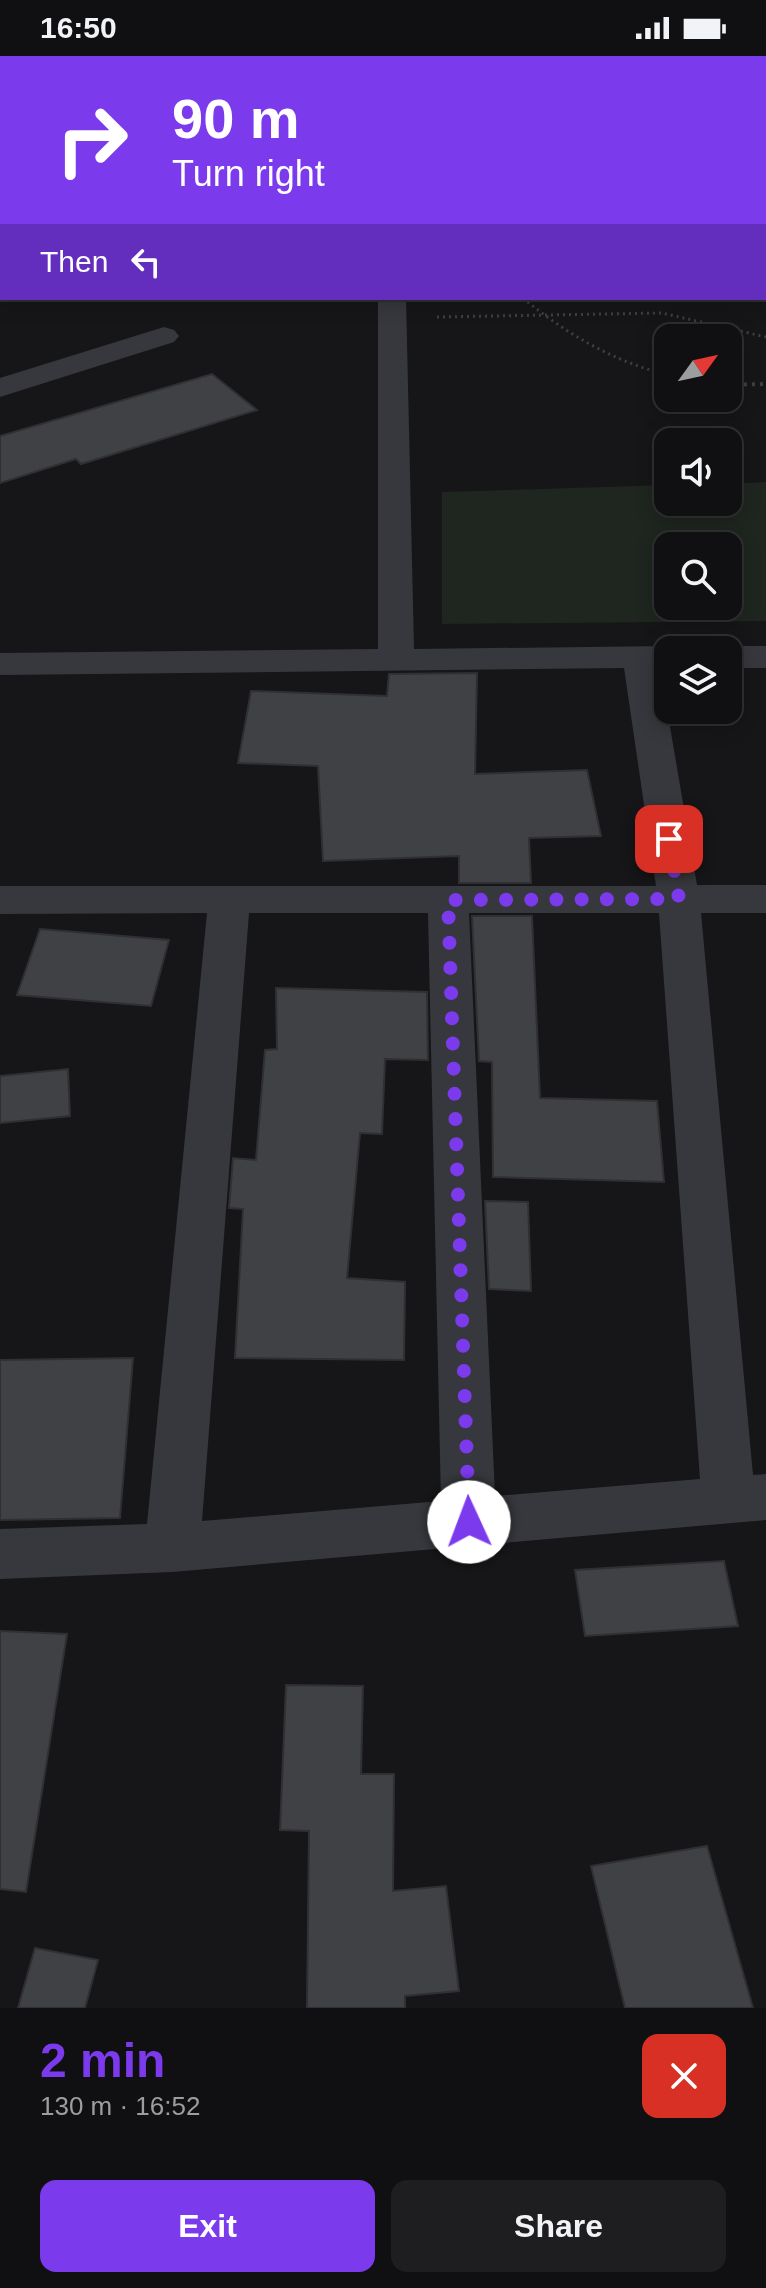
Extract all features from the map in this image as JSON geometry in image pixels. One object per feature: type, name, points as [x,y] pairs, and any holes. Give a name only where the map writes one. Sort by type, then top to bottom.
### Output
[{"type":"street","points":[[392,308],[396,660]]},
{"type":"street","points":[[0,388],[164,336]]},
{"type":"street","points":[[0,664],[654,657]]},
{"type":"street","points":[[742,657],[766,657]]},
{"type":"street","points":[[0,1554],[172,1548],[469,1522],[755,1507],[679,899],[661,724]]},
{"type":"street","points":[[0,900],[766,899]]},
{"type":"street","points":[[172,1548],[229,900]]},
{"type":"street","points":[[448,900],[469,1522]]},
{"type":"path","points":[[525,300],[571,335],[654,372]]},
{"type":"path","points":[[392,308],[543,315],[662,313],[766,337]]},
{"type":"path","points":[[742,385],[766,384]]},
{"type":"shaded area","points":[[766,482],[766,621],[442,624],[442,492],[654,485],[654,516],[742,516],[742,483]]},
{"type":"building","points":[[212,374],[257,410],[81,464],[76,459],[0,483],[0,436]]},
{"type":"building","points":[[477,673],[475,774],[587,770],[601,836],[529,838],[531,883],[459,883],[459,856],[323,861],[318,766],[238,763],[251,691],[387,696],[389,674]]},
{"type":"building","points":[[472,916],[532,916],[540,1098],[657,1101],[664,1182],[493,1177],[492,1062],[479,1061]]},
{"type":"building","points":[[40,929],[169,940],[151,1006],[17,995]]},
{"type":"building","points":[[276,988],[427,992],[428,1060],[385,1059],[382,1134],[360,1133],[347,1278],[405,1282],[404,1360],[235,1358],[243,1209],[229,1208],[233,1158],[256,1160],[265,1050],[277,1049]]},
{"type":"building","points":[[68,1069],[70,1116],[0,1123],[0,1076]]},
{"type":"building","points":[[485,1201],[528,1202],[531,1291],[489,1289]]},
{"type":"building","points":[[133,1358],[120,1518],[0,1520],[0,1360]]},
{"type":"building","points":[[724,1561],[738,1626],[585,1636],[575,1570]]},
{"type":"building","points":[[0,1631],[67,1634],[26,1892],[0,1889]]},
{"type":"building","points":[[286,1685],[363,1686],[361,1774],[394,1774],[393,1891],[446,1886],[459,1991],[405,1996],[405,2008],[307,2008],[309,1831],[280,1830]]},
{"type":"building","points":[[707,1846],[753,2008],[625,2008],[591,1866]]},
{"type":"building","points":[[35,1948],[98,1960],[85,2008],[18,2008]]},
{"type":"route","points":[[469,1522],[448,900],[679,899],[669,839]]}]
